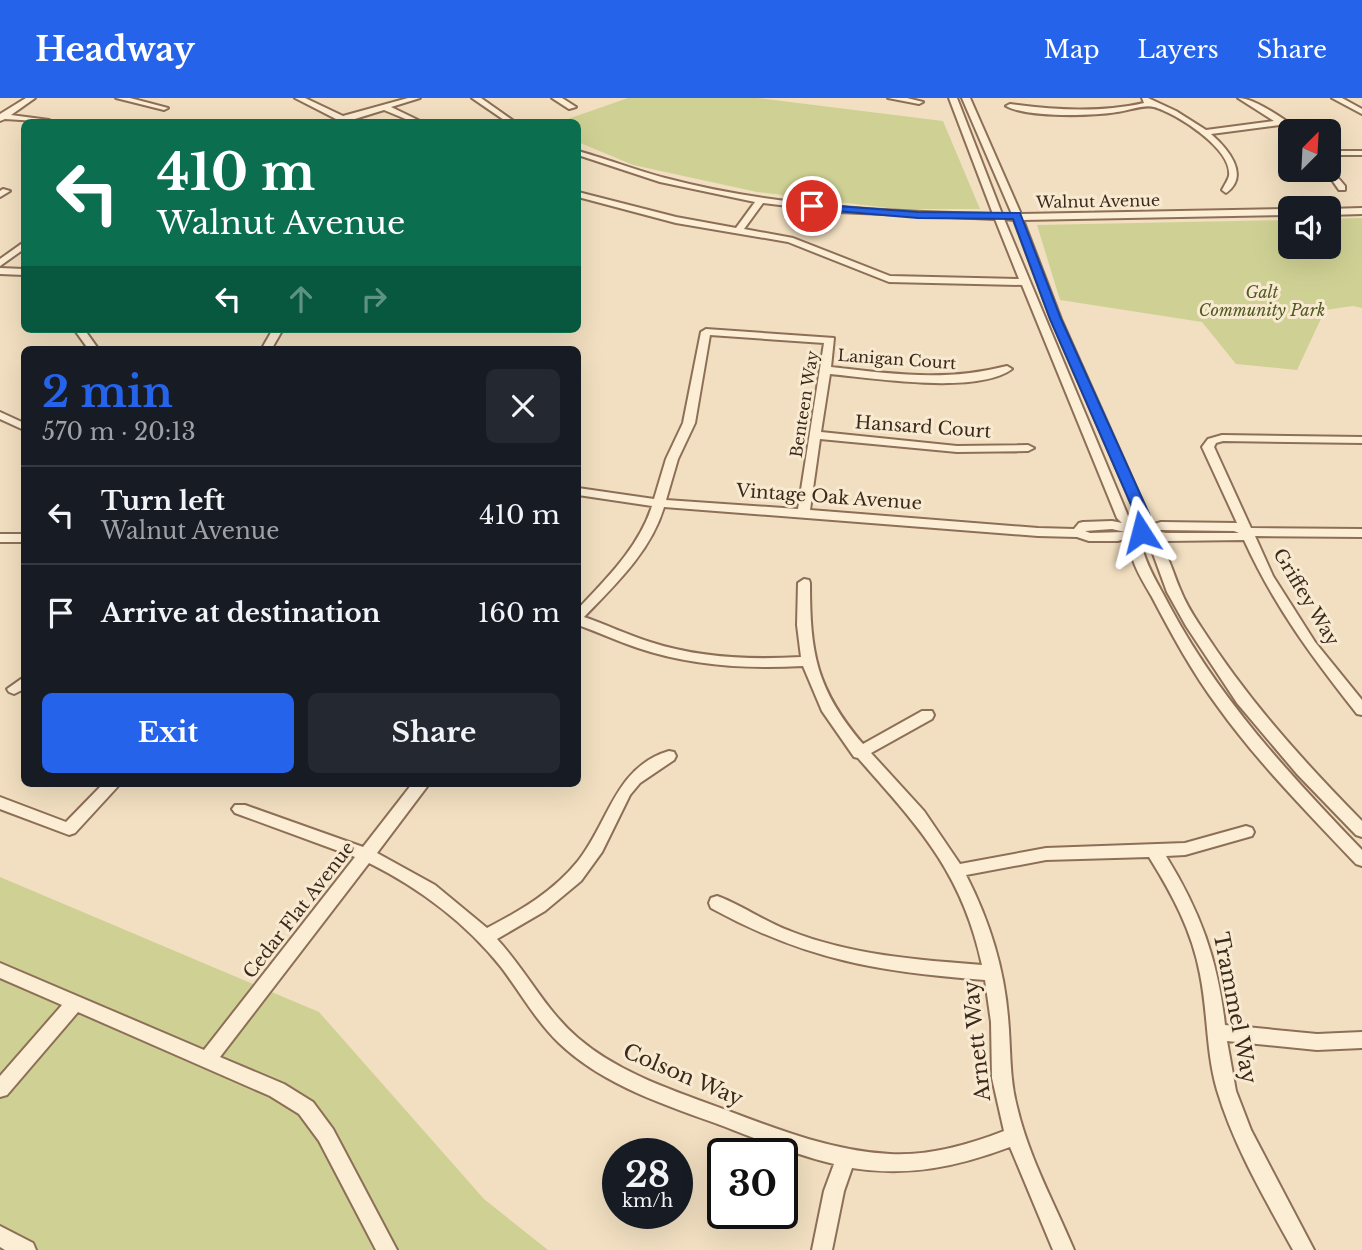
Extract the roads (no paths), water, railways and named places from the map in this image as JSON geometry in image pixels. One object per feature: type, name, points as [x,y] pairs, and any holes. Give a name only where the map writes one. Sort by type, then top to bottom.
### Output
[{"type":"street","points":[[1,118],[31,98]]},
{"type":"street","points":[[120,98],[164,108]]},
{"type":"street","points":[[299,98],[342,119]]},
{"type":"street","points":[[351,119],[413,98]]},
{"type":"street","points":[[476,98],[507,119]]},
{"type":"street","points":[[556,98],[572,107]]},
{"type":"street","points":[[892,98],[919,102]]},
{"type":"street","points":[[953,98],[998,216],[1123,518],[1158,550],[1174,592],[1193,626],[1242,699],[1302,770],[1362,831]]},
{"type":"street","points":[[966,98],[1017,216],[1056,319],[1143,516],[1136,547],[1186,654],[1257,749],[1362,860]]},
{"type":"street","points":[[1140,98],[1206,132],[1231,164],[1232,181],[1226,190]]},
{"type":"street","points":[[1242,98],[1279,119]]},
{"type":"street","points":[[1338,99],[1353,98]]},
{"type":"street","points":[[1338,99],[1362,112]]},
{"type":"street","points":[[1010,107],[1090,113],[1152,103]]},
{"type":"street","points":[[384,107],[411,119]]},
{"type":"street","points":[[1,118],[21,120]]},
{"type":"street","points":[[1206,132],[1278,123]]},
{"type":"street","points":[[1341,153],[1362,153]]},
{"type":"street","name":"Walnut Avenue","points":[[581,154],[668,181],[761,200],[875,212],[998,216],[1278,212]]},
{"type":"street","points":[[1338,182],[1342,188]]},
{"type":"street","points":[[581,196],[676,220],[790,240],[889,279],[1026,282]]},
{"type":"street","points":[[581,201],[588,198]]},
{"type":"street","points":[[738,232],[761,200]]},
{"type":"street","points":[[1341,212],[1362,211]]},
{"type":"street","points":[[0,263],[21,247]]},
{"type":"street","points":[[0,271],[21,272]]},
{"type":"street","name":"Benteen Way","points":[[659,503],[672,459],[689,423],[706,332],[830,340],[803,513]]},
{"type":"street","name":"Lanigan Court","points":[[826,370],[942,380],[981,376],[1007,369]]},
{"type":"street","points":[[0,415],[21,426]]},
{"type":"street","name":"Hansard Court","points":[[815,435],[957,449],[1028,449]]},
{"type":"street","name":"Griffey Way","points":[[1362,440],[1222,438],[1212,441],[1209,447],[1267,576],[1289,614],[1362,710]]},
{"type":"street","name":"Vintage Oak Avenue","points":[[581,491],[659,503],[1038,533],[1078,533],[1089,537],[1118,537],[1141,532],[1166,537],[1240,537],[1248,533],[1362,533]]},
{"type":"street","points":[[581,615],[635,554],[653,523],[659,503]]},
{"type":"street","points":[[0,538],[21,538]]},
{"type":"street","name":"Arnett Way","points":[[804,583],[804,624],[809,661],[827,706],[859,753],[918,815],[956,872],[977,918],[993,973],[999,1014],[1002,1083],[1014,1136],[1064,1250]]},
{"type":"street","points":[[581,619],[632,642],[680,655],[741,663],[809,661]]},
{"type":"street","points":[[859,753],[927,715]]},
{"type":"street","points":[[485,937],[538,908],[570,881],[598,844],[621,794],[646,769],[669,756]]},
{"type":"street","points":[[0,803],[69,829],[109,787]]},
{"type":"street","name":"Cedar Flat Avenue","points":[[207,1060],[419,787]]},
{"type":"street","name":"Colson Way","points":[[240,809],[368,853],[427,888],[458,911],[485,937],[507,962],[546,1018],[572,1044],[603,1066],[659,1094],[801,1147],[845,1159],[891,1163],[936,1161],[978,1150],[1014,1136]]},
{"type":"street","points":[[956,872],[1046,854],[1185,849],[1246,832]]},
{"type":"street","name":"Trammel Way","points":[[1156,852],[1175,884],[1200,938],[1209,975],[1220,1066],[1236,1117],[1265,1179],[1304,1250]]},
{"type":"street","points":[[717,903],[776,935],[835,955],[891,966],[993,973]]},
{"type":"street","points":[[0,970],[277,1090],[306,1108],[326,1135],[387,1250]]},
{"type":"street","points":[[0,1089],[75,1003]]},
{"type":"street","points":[[1215,1031],[1317,1042],[1362,1040]]},
{"type":"street","points":[[822,1250],[834,1191],[845,1159]]},
{"type":"street","points":[[0,1236],[26,1250]]},
{"type":"park label","name":"Galt Community Park","points":[[1262,301]]}]
